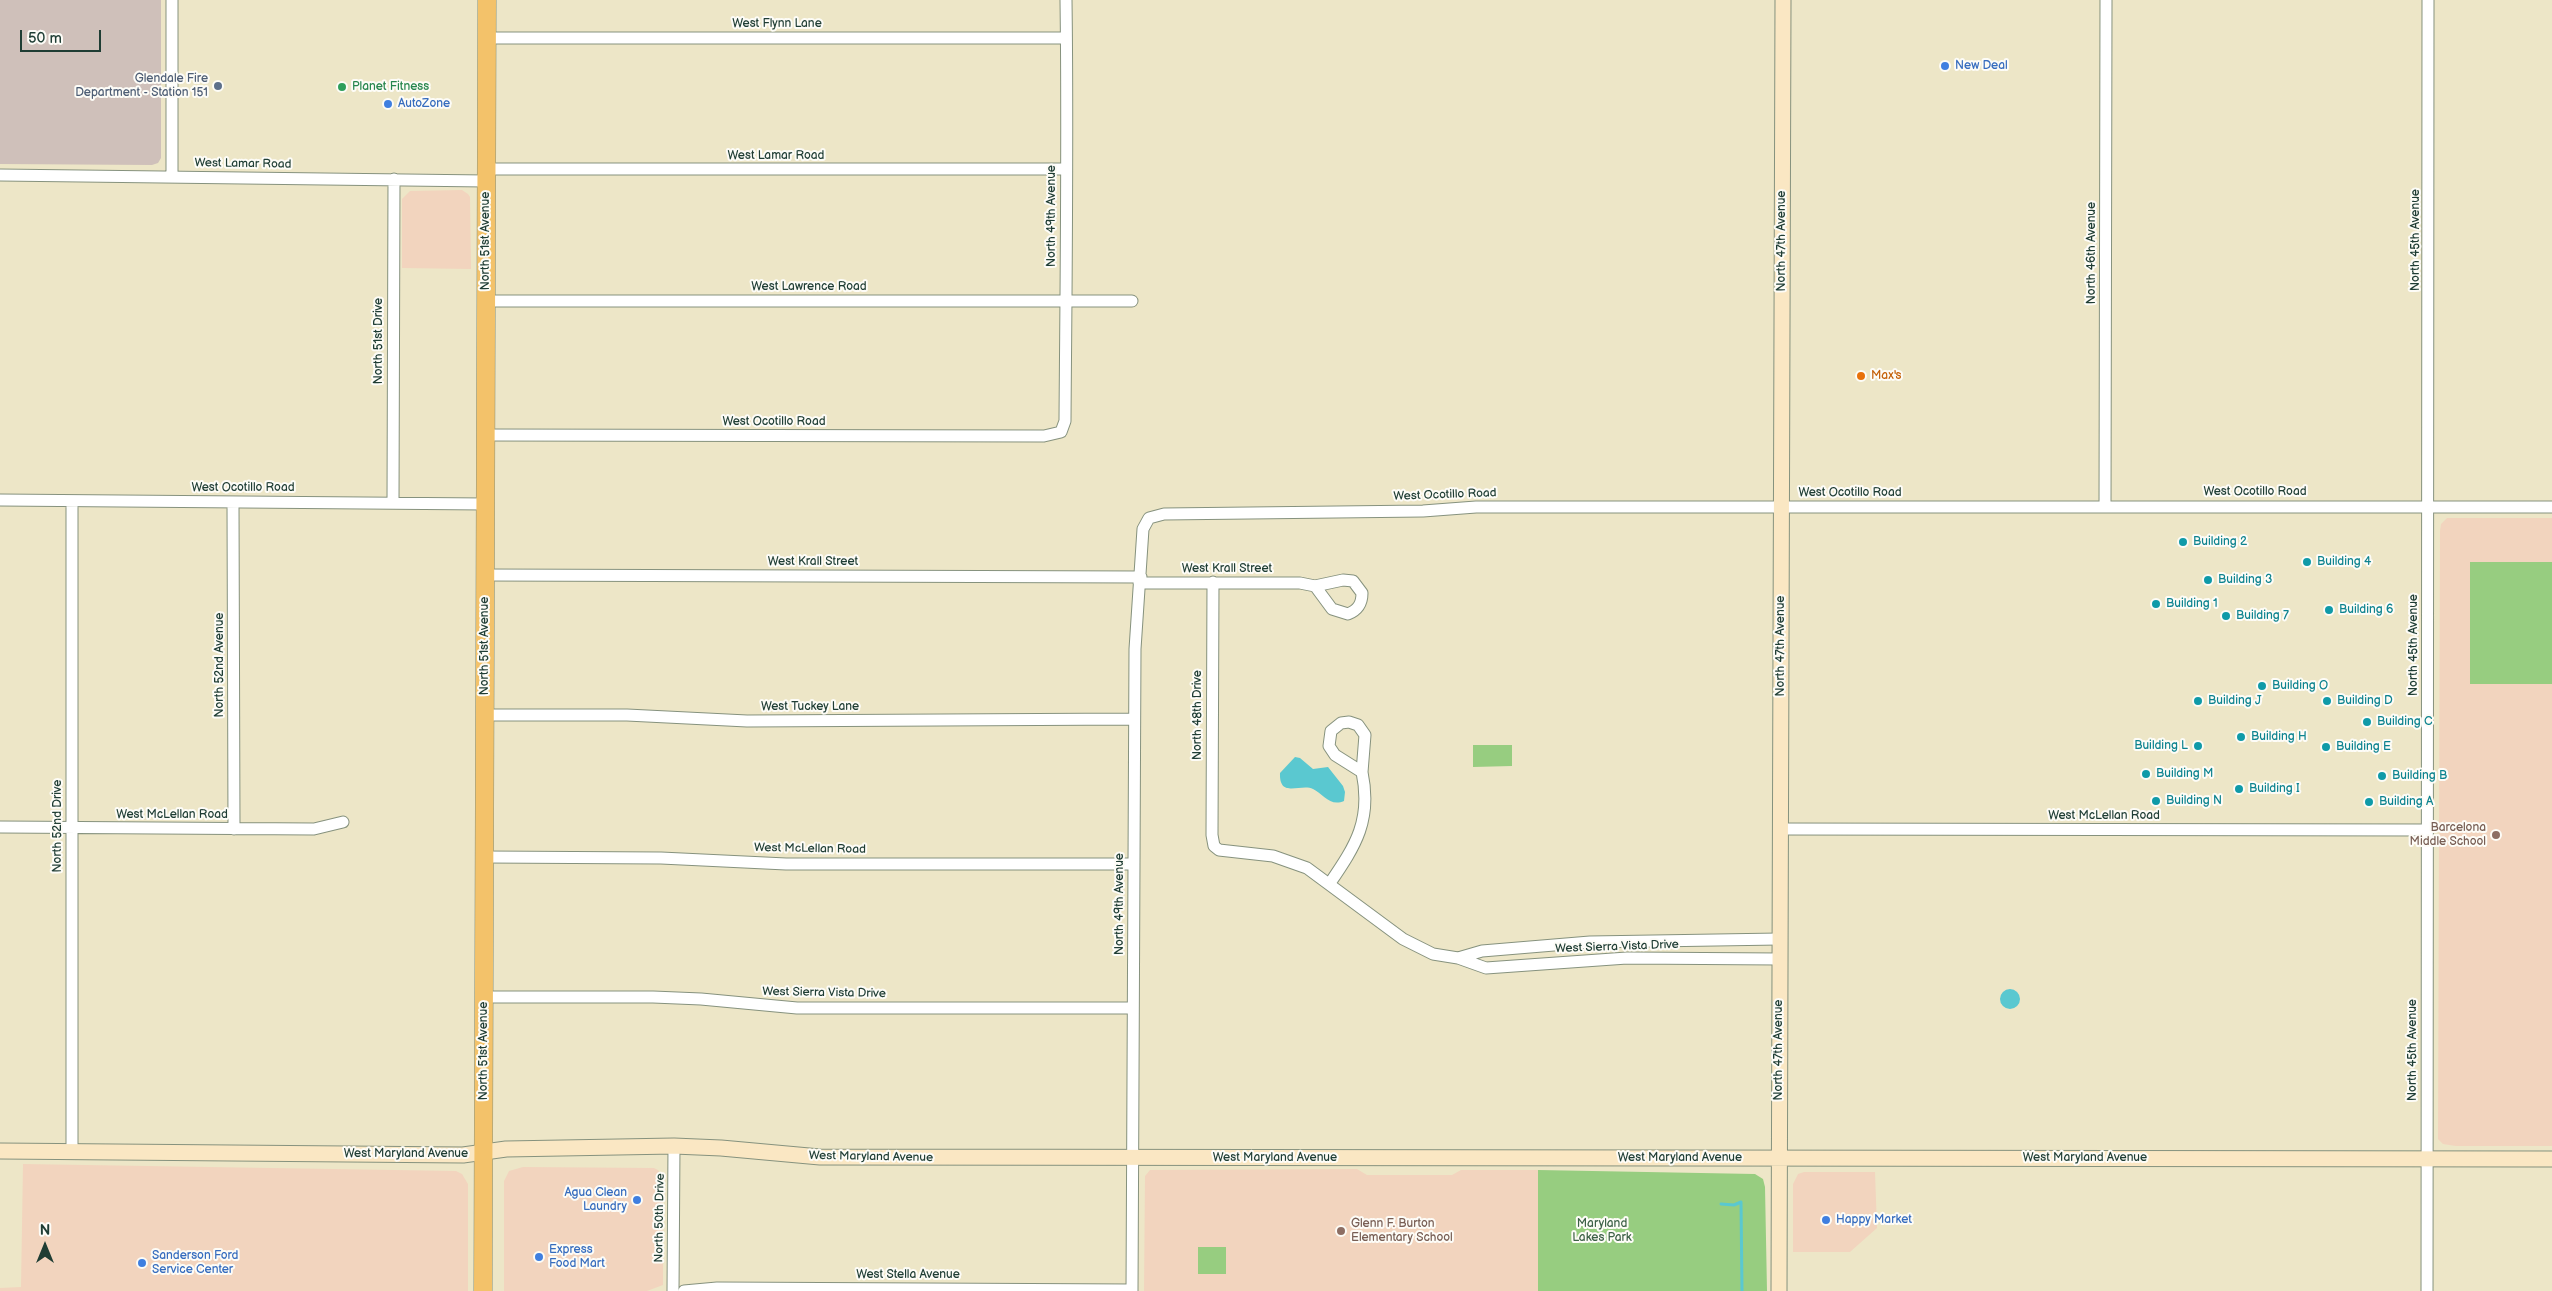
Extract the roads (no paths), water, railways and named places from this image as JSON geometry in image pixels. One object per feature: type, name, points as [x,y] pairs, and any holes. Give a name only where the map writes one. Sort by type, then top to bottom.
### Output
[{"type":"main road","name":"North 51st Avenue","points":[[483,1291],[487,0]]},
{"type":"street","points":[[172,0],[172,177]]},
{"type":"street","name":"North 49th Avenue","points":[[1061,432],[1065,421],[1068,104],[1066,0]]},
{"type":"street","name":"North 47th Avenue","points":[[1779,1291],[1783,0]]},
{"type":"street","name":"North 46th Avenue","points":[[2105,506],[2106,0]]},
{"type":"street","name":"North 45th Avenue","points":[[2427,1291],[2428,0]]},
{"type":"street","name":"West Flynn Lane","points":[[487,38],[1066,38]]},
{"type":"street","name":"West Lamar Road","points":[[0,175],[394,179],[486,175],[1066,169]]},
{"type":"street","name":"North 51st Drive","points":[[393,503],[394,179]]},
{"type":"street","name":"West Lawrence Road","points":[[486,301],[1132,301]]},
{"type":"street","name":"West Ocotillo Road","points":[[486,435],[1044,436],[1061,432]]},
{"type":"street","name":"West Ocotillo Road","points":[[0,500],[485,504]]},
{"type":"street","name":"North 52nd Drive","points":[[72,501],[72,1151]]},
{"type":"street","name":"North 52nd Avenue","points":[[233,502],[234,829]]},
{"type":"street","name":"West Ocotillo Road","points":[[1149,518],[1174,514],[1423,511],[1476,507],[2552,507]]},
{"type":"street","name":"North 49th Avenue","points":[[1132,1291],[1134,719],[1143,529],[1149,518]]},
{"type":"street","name":"West Krall Street","points":[[485,575],[1140,580],[1300,583],[1314,586]]},
{"type":"street","name":"North 48th Drive","points":[[1213,582],[1214,846]]},
{"type":"street","name":"West Tuckey Lane","points":[[485,715],[627,715],[747,721],[1134,719]]},
{"type":"street","points":[[1330,883],[1352,852],[1364,822],[1366,801],[1362,772]]},
{"type":"street","name":"West McLellan Road","points":[[0,827],[314,829],[343,822]]},
{"type":"street","name":"West McLellan Road","points":[[1780,829],[2428,830]]},
{"type":"street","name":"West Sierra Vista Drive","points":[[1214,846],[1227,852],[1284,858],[1308,868],[1403,940],[1433,954],[1458,958],[1486,968],[1627,958],[1779,959]]},
{"type":"street","name":"West McLellan Road","points":[[485,857],[661,858],[786,864],[1134,864]]},
{"type":"street","name":"West Sierra Vista Drive","points":[[1458,958],[1482,951],[1590,942],[1779,939]]},
{"type":"street","name":"West Sierra Vista Drive","points":[[484,997],[653,996],[701,998],[797,1008],[1133,1008]]},
{"type":"street","name":"West Maryland Avenue","points":[[0,1151],[463,1155],[506,1149],[674,1146],[721,1148],[820,1157],[2552,1159]]},
{"type":"street","name":"North 50th Drive","points":[[673,1291],[674,1146]]},
{"type":"street","name":"West Stella Avenue","points":[[684,1291],[717,1288],[1132,1291]]},
{"type":"water","points":[[1295,757],[1300,758],[1313,769],[1328,767],[1343,786],[1345,792],[1344,801],[1331,801],[1313,789],[1287,788],[1283,786],[1280,773]]},
{"type":"water","points":[[2010,989],[2017,992],[2020,999],[2017,1006],[2010,1009],[2003,1006],[2000,999],[2003,992]]},
{"type":"waterway","points":[[1721,1204],[1734,1205],[1741,1202],[1742,1291]]},
{"type":"place","name":"New Deal","points":[[1945,66]]},
{"type":"place","name":"Glendale Fire Department - Station 151","points":[[218,86]]},
{"type":"place","name":"Planet Fitness","points":[[342,87]]},
{"type":"place","name":"AutoZone","points":[[388,104]]},
{"type":"place","name":"Max's","points":[[1861,376]]},
{"type":"place","name":"Building 2","points":[[2183,542]]},
{"type":"place","name":"Building 4","points":[[2307,562]]},
{"type":"place","name":"Building 3","points":[[2208,580]]},
{"type":"place","name":"Building 1","points":[[2156,604]]},
{"type":"place","name":"Building 6","points":[[2329,610]]},
{"type":"place","name":"Building 7","points":[[2226,616]]},
{"type":"place","name":"Building O","points":[[2262,686]]},
{"type":"place","name":"Building J","points":[[2198,701]]},
{"type":"place","name":"Building D","points":[[2327,701]]},
{"type":"place","name":"Building C","points":[[2367,722]]},
{"type":"place","name":"Building H","points":[[2241,737]]},
{"type":"place","name":"Building L","points":[[2198,746]]},
{"type":"place","name":"Building E","points":[[2326,747]]},
{"type":"place","name":"Building M","points":[[2146,774]]},
{"type":"place","name":"Building B","points":[[2382,776]]},
{"type":"place","name":"Building I","points":[[2239,789]]},
{"type":"place","name":"Building N","points":[[2156,801]]},
{"type":"place","name":"Building A","points":[[2369,802]]},
{"type":"place","name":"Barcelona Middle School","points":[[2496,835]]},
{"type":"place","name":"Agua Clean Laundry","points":[[637,1200]]},
{"type":"place","name":"Happy Market","points":[[1826,1220]]},
{"type":"place","name":"Glenn F. Burton Elementary School","points":[[1341,1231]]},
{"type":"place","name":"Express Food Mart","points":[[539,1257]]},
{"type":"place","name":"Sanderson Ford Service Center","points":[[142,1263]]},
{"type":"park label","name":"Maryland Lakes Park","points":[[1602,1231]]}]
